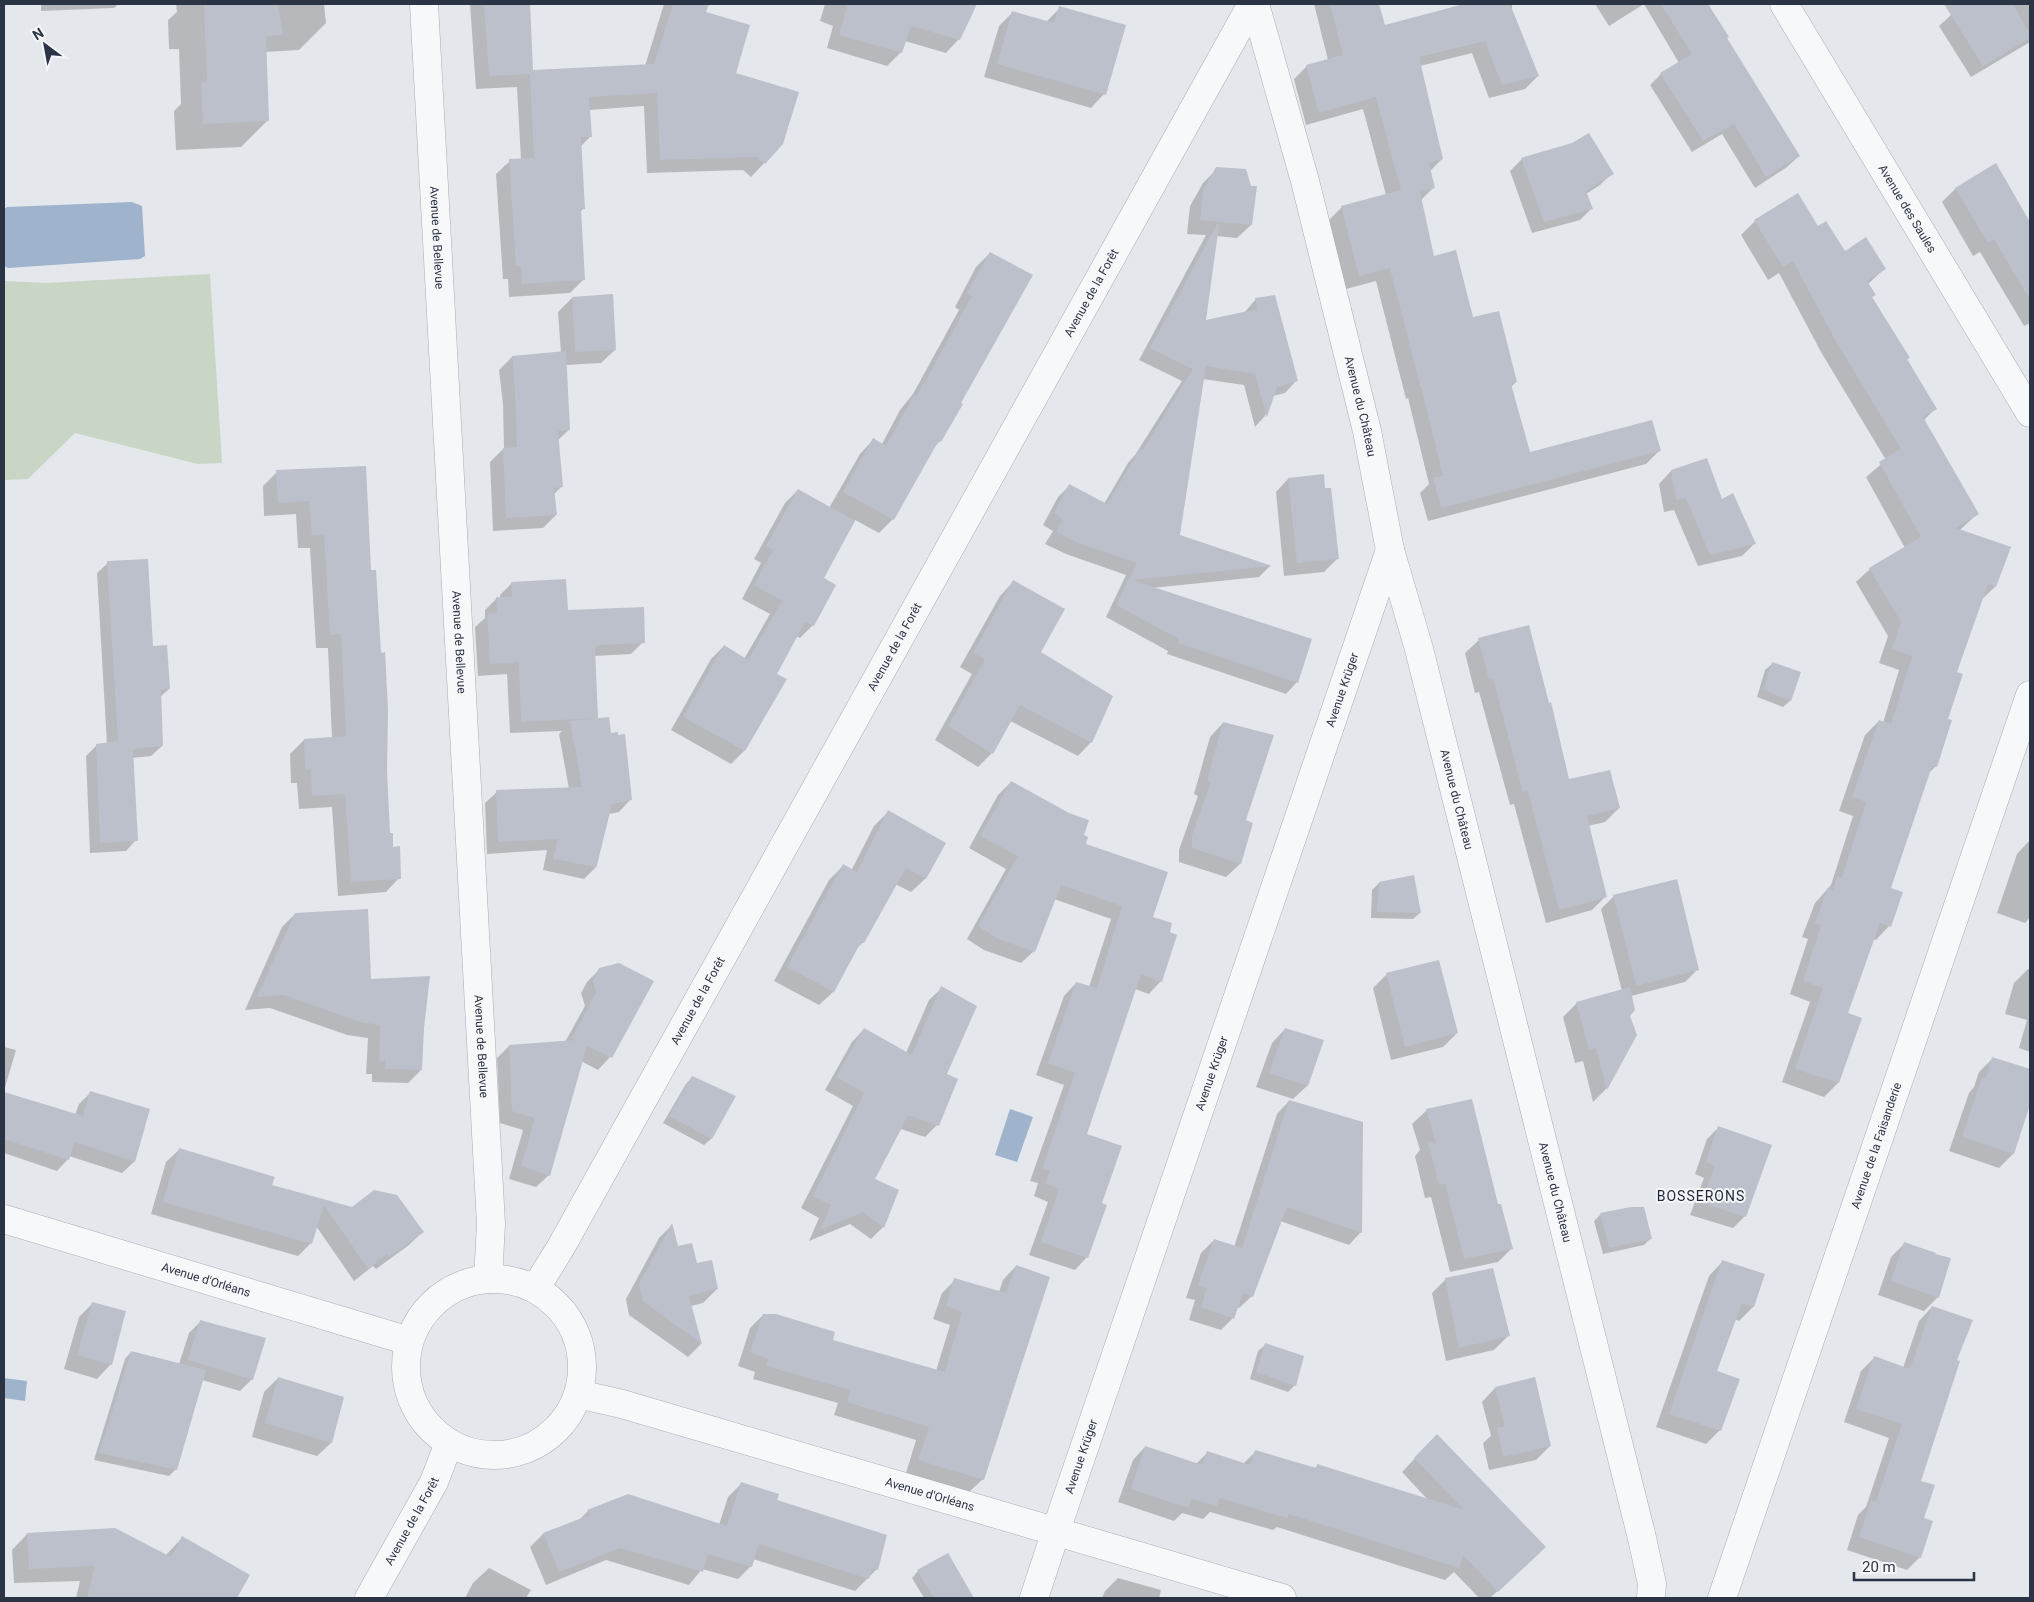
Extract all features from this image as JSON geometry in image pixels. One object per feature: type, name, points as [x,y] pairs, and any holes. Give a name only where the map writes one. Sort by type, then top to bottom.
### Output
[{"type":"street","name":"Avenue de Bellevue","points":[[424,4],[491,1224],[488,1279]]},
{"type":"street","name":"Avenue du Château","points":[[1254,4],[1305,181],[1365,422],[1390,550],[1419,650],[1642,1538],[1652,1584],[1651,1598]]},
{"type":"street","name":"Avenue de la Forêt","points":[[535,1289],[566,1238],[1254,4]]},
{"type":"street","name":"Avenue des Saules","points":[[1784,4],[2030,413]]},
{"type":"street","name":"Avenue Krüger","points":[[1034,1598],[1390,550]]},
{"type":"street","name":"Avenue de la Faisanderie","points":[[1722,1598],[2030,695]]},
{"type":"street","name":"Avenue d'Orléans","points":[[4,1218],[409,1341]]},
{"type":"street","points":[[488,1279],[512,1280],[535,1289],[555,1303],[578,1337],[582,1355],[578,1394],[566,1417],[548,1436],[525,1449],[499,1455],[474,1453],[449,1444],[426,1425],[411,1399],[405,1370],[409,1341],[417,1322],[431,1305],[448,1292],[467,1283],[488,1279]]},
{"type":"street","name":"Avenue d'Orléans","points":[[578,1394],[622,1404],[1282,1598]]},
{"type":"street","name":"Avenue de la Forêt","points":[[369,1598],[434,1482],[449,1444]]},
{"type":"green space","points":[[210,274],[222,463],[198,464],[75,433],[28,479],[4,480],[4,281],[46,283]]},
{"type":"water","points":[[132,202],[142,206],[145,256],[140,259],[8,268],[4,266],[4,209],[7,207]]},
{"type":"water","points":[[1010,1109],[1033,1117],[1017,1162],[995,1155]]},
{"type":"water","points":[[4,1378],[27,1381],[25,1401],[4,1398]]},
{"type":"building","points":[[204,4],[278,4],[283,35],[266,36],[269,121],[203,124],[201,83],[207,82]]},
{"type":"building","points":[[484,4],[530,4],[533,70],[654,64],[673,4],[709,4],[706,12],[750,25],[736,73],[799,92],[783,144],[765,164],[757,157],[660,160],[657,93],[589,97],[592,137],[581,137],[585,209],[581,209],[585,280],[522,284],[521,266],[516,266],[509,159],[534,158],[530,74],[489,76]]},
{"type":"building","points":[[848,4],[977,4],[960,40],[911,26],[902,53],[839,35]]},
{"type":"building","points":[[1330,4],[1379,4],[1385,25],[1464,4],[1510,4],[1539,76],[1502,85],[1485,41],[1419,57],[1443,159],[1429,163],[1435,188],[1420,192],[1434,256],[1456,250],[1473,317],[1499,311],[1517,382],[1511,384],[1530,452],[1652,420],[1661,451],[1441,508],[1433,478],[1443,476],[1390,268],[1359,276],[1341,206],[1401,190],[1376,97],[1319,113],[1306,65],[1343,55]]},
{"type":"building","points":[[1661,4],[1708,4],[1800,156],[1766,177],[1734,124],[1703,141],[1660,73],[1692,54]]},
{"type":"building","points":[[1944,4],[2013,4],[2030,34],[2030,38],[1983,66]]},
{"type":"building","points":[[1059,6],[1126,25],[1106,95],[997,64],[1012,11],[1054,23]]},
{"type":"building","points":[[1589,133],[1614,174],[1586,191],[1593,209],[1544,222],[1521,158],[1572,143]]},
{"type":"building","points":[[1996,163],[2030,222],[2030,300],[1994,239],[1988,243],[1955,188]]},
{"type":"building","points":[[1216,167],[1246,169],[1251,186],[1257,186],[1252,225],[1200,220],[1203,191]]},
{"type":"building","points":[[1798,193],[1818,226],[1826,221],[1845,251],[1866,237],[1886,269],[1867,281],[1876,295],[1872,297],[1910,358],[1907,359],[1937,409],[1923,417],[1979,514],[1956,528],[2011,547],[1996,587],[1988,584],[1957,672],[1963,674],[1948,719],[1952,720],[1937,767],[1932,766],[1891,888],[1903,892],[1891,927],[1880,923],[1848,1013],[1862,1018],[1839,1083],[1795,1069],[1823,988],[1803,981],[1821,925],[1815,923],[1828,888],[1833,890],[1837,876],[1842,878],[1866,802],[1852,797],[1879,720],[1891,724],[1912,656],[1892,649],[1901,622],[1869,568],[1921,537],[1879,462],[1901,449],[1834,338],[1793,261],[1783,267],[1754,220]]},
{"type":"building","points":[[1217,224],[1219,225],[1206,320],[1257,309],[1255,298],[1275,295],[1298,381],[1277,387],[1267,417],[1255,374],[1206,366],[1180,535],[1272,566],[1132,580],[1312,639],[1298,683],[1178,643],[1179,639],[1116,605],[1137,563],[1078,543],[1056,532],[1063,519],[1054,513],[1069,484],[1107,504],[1140,449],[1142,451],[1193,369],[1150,348]]},
{"type":"building","points":[[990,252],[1033,275],[961,403],[963,404],[941,442],[939,440],[894,520],[843,492],[873,438],[886,446],[914,395],[916,396],[924,384],[972,296],[967,293]]},
{"type":"building","points":[[613,294],[616,350],[575,352],[572,297]]},
{"type":"building","points":[[566,351],[570,430],[558,431],[563,487],[554,488],[557,515],[506,518],[503,448],[517,447],[512,356]]},
{"type":"building","points":[[1707,458],[1722,499],[1733,493],[1756,544],[1710,555],[1686,498],[1676,500],[1671,470]]},
{"type":"building","points":[[366,466],[371,570],[376,570],[381,653],[385,652],[390,833],[393,833],[393,847],[400,846],[401,879],[351,882],[345,794],[312,796],[311,769],[305,770],[304,739],[346,736],[341,634],[330,635],[324,534],[312,535],[309,501],[278,503],[276,470]]},
{"type":"building","points":[[1324,474],[1325,488],[1331,488],[1339,559],[1297,563],[1288,478]]},
{"type":"building","points":[[798,489],[855,521],[824,578],[836,585],[814,626],[805,622],[777,674],[787,679],[745,751],[683,717],[724,645],[748,660],[782,601],[754,585],[773,550],[766,546]]},
{"type":"building","points":[[148,559],[153,646],[167,645],[170,689],[161,690],[163,746],[133,749],[138,841],[100,843],[96,744],[118,741],[107,561]]},
{"type":"building","points":[[566,579],[568,610],[644,607],[645,643],[598,645],[598,647],[595,647],[598,718],[521,722],[519,662],[490,664],[487,614],[497,613],[496,597],[512,597],[511,582]]},
{"type":"building","points":[[1013,580],[1065,609],[1041,652],[1113,696],[1092,743],[1020,705],[993,754],[948,726],[985,659],[973,653]]},
{"type":"building","points":[[1529,625],[1549,703],[1551,702],[1569,779],[1610,770],[1620,808],[1587,816],[1607,897],[1559,910],[1528,791],[1523,792],[1493,679],[1489,680],[1478,638]]},
{"type":"building","points":[[1772,662],[1801,672],[1791,701],[1763,690]]},
{"type":"building","points":[[609,717],[611,733],[625,734],[632,800],[612,804],[596,869],[596,867],[553,859],[558,839],[498,842],[496,790],[582,787],[570,721]]},
{"type":"building","points":[[1223,722],[1274,735],[1246,820],[1253,823],[1241,864],[1192,848],[1192,835],[1211,782],[1207,781]]},
{"type":"building","points":[[1011,781],[1069,813],[1089,820],[1084,835],[1088,837],[1086,844],[1168,872],[1153,917],[1172,923],[1170,932],[1177,935],[1162,982],[1141,974],[1087,1134],[1122,1146],[1102,1203],[1107,1205],[1088,1258],[1041,1242],[1059,1189],[1045,1183],[1050,1171],[1042,1169],[1075,1073],[1048,1063],[1076,982],[1097,988],[1122,906],[1061,885],[1035,952],[996,938],[978,926],[1018,856],[980,836]]},
{"type":"building","points":[[888,810],[946,843],[926,879],[906,868],[864,943],[861,942],[834,992],[787,967],[843,864],[857,872]]},
{"type":"building","points":[[1414,875],[1421,913],[1377,912],[1379,882]]},
{"type":"building","points":[[1677,879],[1699,970],[1636,986],[1613,895]]},
{"type":"building","points":[[368,909],[371,979],[430,976],[424,1028],[422,1070],[385,1069],[385,1061],[379,1062],[380,1025],[360,1022],[284,995],[257,997],[295,913]]},
{"type":"building","points":[[1439,960],[1458,1033],[1405,1047],[1386,973]]},
{"type":"building","points":[[619,963],[654,981],[612,1058],[587,1046],[550,1176],[521,1166],[535,1118],[512,1111],[509,1045],[575,1040],[572,1038],[596,992],[593,980],[599,968]]},
{"type":"building","points":[[941,986],[977,1006],[947,1074],[958,1079],[939,1126],[908,1115],[875,1179],[899,1190],[884,1228],[863,1212],[820,1230],[831,1205],[813,1196],[864,1093],[836,1077],[864,1028],[912,1055]]},
{"type":"building","points":[[1630,987],[1635,1010],[1630,1016],[1637,1035],[1607,1090],[1596,1048],[1589,1050],[1576,1002]]},
{"type":"building","points":[[1285,1028],[1324,1040],[1308,1086],[1269,1073]]},
{"type":"building","points":[[1992,1057],[2030,1069],[2030,1105],[2014,1154],[1962,1137],[1982,1077],[1986,1078]]},
{"type":"building","points":[[692,1076],[736,1096],[712,1139],[669,1116]]},
{"type":"building","points":[[90,1091],[150,1109],[135,1162],[75,1142],[69,1160],[4,1139],[4,1092],[83,1116]]},
{"type":"building","points":[[1472,1099],[1498,1204],[1501,1204],[1513,1249],[1464,1259],[1445,1184],[1439,1185],[1428,1141],[1436,1144],[1426,1109]]},
{"type":"building","points":[[1289,1100],[1363,1122],[1362,1233],[1287,1207],[1253,1297],[1243,1293],[1234,1319],[1201,1307],[1207,1288],[1198,1285],[1214,1239],[1242,1248]]},
{"type":"building","points":[[1718,1126],[1772,1145],[1746,1217],[1701,1203],[1715,1166],[1706,1162]]},
{"type":"building","points":[[179,1148],[275,1177],[272,1185],[352,1207],[374,1190],[397,1195],[424,1232],[389,1257],[387,1254],[368,1269],[324,1205],[312,1244],[166,1203],[163,1201]]},
{"type":"building","points":[[1631,1207],[1644,1207],[1652,1239],[1609,1248],[1600,1213]]},
{"type":"building","points":[[672,1223],[678,1246],[692,1243],[697,1263],[712,1260],[718,1289],[689,1296],[702,1344],[643,1301],[639,1284]]},
{"type":"building","points":[[1904,1242],[1951,1258],[1939,1298],[1891,1281]]},
{"type":"building","points":[[1722,1260],[1765,1274],[1754,1307],[1742,1303],[1717,1371],[1740,1379],[1721,1431],[1669,1414]]},
{"type":"building","points":[[1016,1265],[1050,1277],[984,1480],[918,1460],[929,1427],[847,1402],[850,1390],[766,1366],[768,1359],[750,1352],[763,1314],[776,1314],[835,1332],[833,1340],[945,1372],[962,1312],[946,1306],[954,1278],[1006,1293]]},
{"type":"building","points":[[1493,1268],[1510,1336],[1459,1348],[1445,1278]]},
{"type":"building","points":[[92,1302],[126,1311],[112,1365],[77,1355]]},
{"type":"building","points":[[1932,1306],[1973,1320],[1957,1360],[1960,1361],[1921,1481],[1935,1485],[1924,1518],[1933,1521],[1921,1558],[1859,1537],[1871,1500],[1876,1502],[1902,1424],[1856,1409],[1874,1356],[1910,1369]]},
{"type":"building","points":[[200,1320],[266,1338],[253,1380],[188,1360]]},
{"type":"building","points":[[1265,1343],[1304,1356],[1296,1386],[1256,1372]]},
{"type":"building","points":[[131,1351],[206,1370],[177,1470],[99,1453]]},
{"type":"building","points":[[278,1377],[344,1397],[332,1443],[265,1423]]},
{"type":"building","points":[[1535,1377],[1551,1446],[1503,1457],[1497,1428],[1505,1426],[1495,1387]]},
{"type":"building","points":[[1437,1434],[1546,1547],[1498,1592],[1463,1555],[1459,1568],[1289,1514],[1287,1518],[1219,1498],[1217,1506],[1191,1499],[1188,1508],[1131,1489],[1145,1446],[1202,1465],[1207,1451],[1250,1465],[1255,1450],[1316,1468],[1317,1464],[1464,1510],[1414,1458]]},
{"type":"building","points":[[741,1482],[779,1494],[777,1500],[887,1535],[878,1570],[872,1568],[869,1579],[759,1544],[752,1567],[708,1554],[703,1572],[620,1548],[559,1572],[543,1533],[590,1515],[587,1510],[628,1494],[727,1526]]},
{"type":"building","points":[[115,1528],[171,1557],[182,1536],[250,1575],[237,1598],[87,1598],[95,1566],[29,1569],[27,1533]]},
{"type":"building","points":[[948,1553],[974,1598],[934,1598],[917,1570]]},
{"type":"district","name":"BOSSERONS","points":[[1701,1196]]}]
